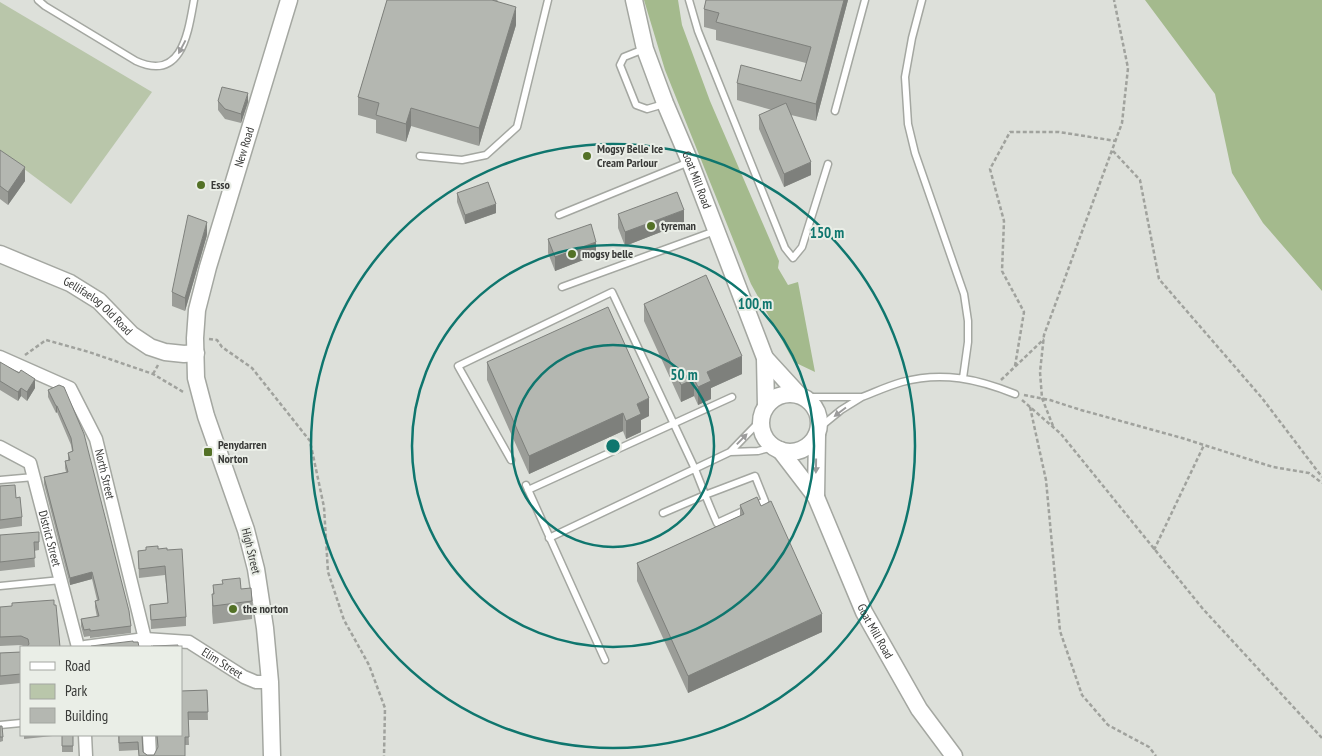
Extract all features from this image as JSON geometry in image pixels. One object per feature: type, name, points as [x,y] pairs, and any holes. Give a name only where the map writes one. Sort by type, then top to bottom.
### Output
[{"type":"street","name":"New Road","points":[[196,345],[197,310],[208,267],[289,0]]},
{"type":"street","name":"Goat Mill Road","points":[[634,0],[645,49],[765,358],[764,413]]},
{"type":"street","name":"Gellifaelog Old Road","points":[[0,254],[70,283],[99,301],[132,335],[150,347],[165,352],[184,354],[196,345]]},
{"type":"street","name":"High Street","points":[[196,345],[196,378],[202,403],[246,530],[256,569],[270,682],[272,756]]},
{"type":"street","name":"North Street","points":[[0,357],[70,388],[96,439],[145,643]]},
{"type":"street","name":"Goat Mill Road","points":[[765,358],[802,396]]},
{"type":"street","points":[[784,394],[802,396],[816,407],[820,421],[818,432],[813,442],[801,450],[794,452],[776,448],[764,435],[764,413],[771,401],[784,394]]},
{"type":"street","name":"Goat Mill Road","points":[[816,497],[818,432]]},
{"type":"street","name":"District Street","points":[[0,447],[30,463],[43,532],[61,580],[78,646]]},
{"type":"street","name":"Goat Mill Road","points":[[776,448],[816,497],[864,612],[919,709],[954,756]]},
{"type":"street","name":"Elim Street","points":[[100,646],[189,642],[244,677],[256,682],[270,682]]},
{"type":"street","points":[[85,736],[86,756]]},
{"type":"street","points":[[149,736],[150,756]]},
{"type":"lane","points":[[38,0],[136,61],[147,66],[159,67],[176,57],[182,49],[186,40],[194,0]]},
{"type":"lane","points":[[420,156],[462,160],[486,155],[517,127],[548,0]]},
{"type":"lane","points":[[689,0],[698,31],[785,248],[793,258],[802,247],[828,164]]},
{"type":"lane","points":[[835,111],[865,0]]},
{"type":"lane","points":[[922,0],[912,38],[905,77],[908,124],[915,153],[964,294],[968,322],[968,342],[963,378]]},
{"type":"lane","points":[[645,49],[624,57],[620,65],[636,106],[647,109],[665,103]]},
{"type":"lane","points":[[559,215],[690,162]]},
{"type":"lane","points":[[562,287],[716,231]]},
{"type":"lane","points":[[511,460],[458,366],[612,292],[695,469],[705,495],[718,523],[765,501],[755,476],[705,495],[663,513]]},
{"type":"lane","points":[[818,432],[841,410],[862,396],[903,382],[927,378],[963,378],[1015,394]]},
{"type":"lane","points":[[802,396],[862,396]]},
{"type":"lane","points":[[605,660],[527,487],[732,397]]},
{"type":"lane","points":[[549,538],[730,452],[764,413]]},
{"type":"lane","points":[[730,452],[776,448]]},
{"type":"lane","points":[[0,480],[34,477]]},
{"type":"lane","points":[[0,586],[61,580]]},
{"type":"lane","points":[[0,725],[20,723]]},
{"type":"path","points":[[1053,428],[1042,398],[1040,372],[1044,339],[1122,123],[1128,68],[1114,0]]},
{"type":"path","points":[[1015,366],[1024,312],[1002,271],[1004,221],[990,169],[1010,132],[1059,132],[1116,141]]},
{"type":"path","points":[[1112,151],[1140,180],[1159,279],[1262,398],[1322,477]]},
{"type":"path","points":[[994,386],[1044,339]]},
{"type":"path","points":[[14,363],[46,340],[89,352],[153,374],[202,403]]},
{"type":"path","points":[[196,345],[217,340],[222,347],[252,368],[310,441],[324,507],[328,572],[344,620],[369,665],[385,708],[384,756]]},
{"type":"path","points":[[1015,394],[1042,398],[1273,467],[1309,473],[1322,483]]},
{"type":"path","points":[[1015,394],[1061,434],[1203,609],[1322,738]]},
{"type":"path","points":[[1030,407],[1046,480],[1060,631],[1082,695],[1108,725],[1149,747],[1156,756]]},
{"type":"path","points":[[1154,550],[1204,445]]},
{"type":"green space","points":[[644,0],[678,0],[682,25],[710,101],[779,261],[778,268],[788,285],[798,282],[815,372],[794,362],[751,284],[665,70]]},
{"type":"green space","points":[[1145,0],[1322,0],[1322,291],[1263,223],[1232,173],[1215,94]]},
{"type":"green space","points":[[0,2],[152,92],[71,204],[0,151]]},
{"type":"building","points":[[387,0],[492,0],[516,7],[479,128],[411,108],[406,124],[376,115],[379,103],[358,97]]},
{"type":"building","points":[[706,0],[844,0],[816,104],[737,83],[741,65],[801,81],[811,47],[716,22],[719,13],[704,9]]},
{"type":"building","points":[[222,87],[248,93],[241,114],[225,109],[218,101]]},
{"type":"building","points":[[786,103],[811,162],[784,174],[759,115]]},
{"type":"building","points":[[0,150],[25,167],[8,192],[0,186]]},
{"type":"building","points":[[488,182],[496,204],[465,215],[457,193]]},
{"type":"building","points":[[677,192],[684,210],[625,232],[618,214]]},
{"type":"building","points":[[188,215],[207,222],[185,298],[172,292]]},
{"type":"building","points":[[591,224],[596,242],[555,257],[548,239]]},
{"type":"building","points":[[706,275],[742,356],[707,372],[711,381],[698,387],[694,379],[681,385],[644,304]]},
{"type":"building","points":[[608,307],[649,398],[637,404],[641,414],[626,421],[623,413],[529,456],[487,362]]},
{"type":"building","points":[[0,362],[19,373],[21,370],[35,379],[27,392],[21,388],[18,392],[0,381]]},
{"type":"building","points":[[59,385],[64,387],[84,434],[129,611],[131,626],[90,631],[90,629],[84,630],[81,619],[99,616],[95,601],[99,600],[92,572],[70,578],[44,477],[68,472],[65,461],[70,460],[68,453],[73,451],[71,438],[48,390]]},
{"type":"building","points":[[15,485],[16,498],[20,497],[22,517],[0,520],[0,486]]},
{"type":"building","points":[[757,497],[761,506],[771,501],[822,614],[688,676],[637,563],[744,514],[740,505]]},
{"type":"building","points":[[39,532],[39,542],[34,542],[35,558],[0,562],[0,535]]},
{"type":"building","points":[[158,546],[158,549],[182,549],[186,617],[151,620],[150,605],[168,603],[165,566],[139,569],[138,551],[146,550],[146,547]]},
{"type":"building","points":[[240,578],[241,589],[251,588],[252,601],[213,606],[213,585],[223,584],[222,580]]},
{"type":"building","points":[[54,600],[60,646],[28,646],[28,639],[21,636],[0,637],[0,607],[12,606],[12,603]]},
{"type":"building","points":[[133,641],[138,642],[139,646],[91,646]]},
{"type":"building","points":[[20,652],[20,674],[0,676],[0,653]]},
{"type":"building","points":[[207,690],[208,712],[188,712],[189,737],[185,737],[185,756],[139,756],[138,742],[119,743],[119,736],[142,736],[143,752],[147,755],[154,755],[158,747],[157,736],[182,736],[182,691]]},
{"type":"building","points":[[0,726],[2,726],[3,737],[0,737]]},
{"type":"building","points":[[62,736],[73,736],[73,746],[62,746]]},
{"type":"place","name":"Mogsy Belle Ice Cream Parlour","points":[[587,156]]},
{"type":"place","name":"Esso","points":[[201,185]]},
{"type":"place","name":"tyreman","points":[[651,226]]},
{"type":"place","name":"mogsy belle","points":[[572,254]]},
{"type":"place","name":"Penydarren Norton","points":[[208,452]]},
{"type":"place","name":"the norton","points":[[233,609]]}]
